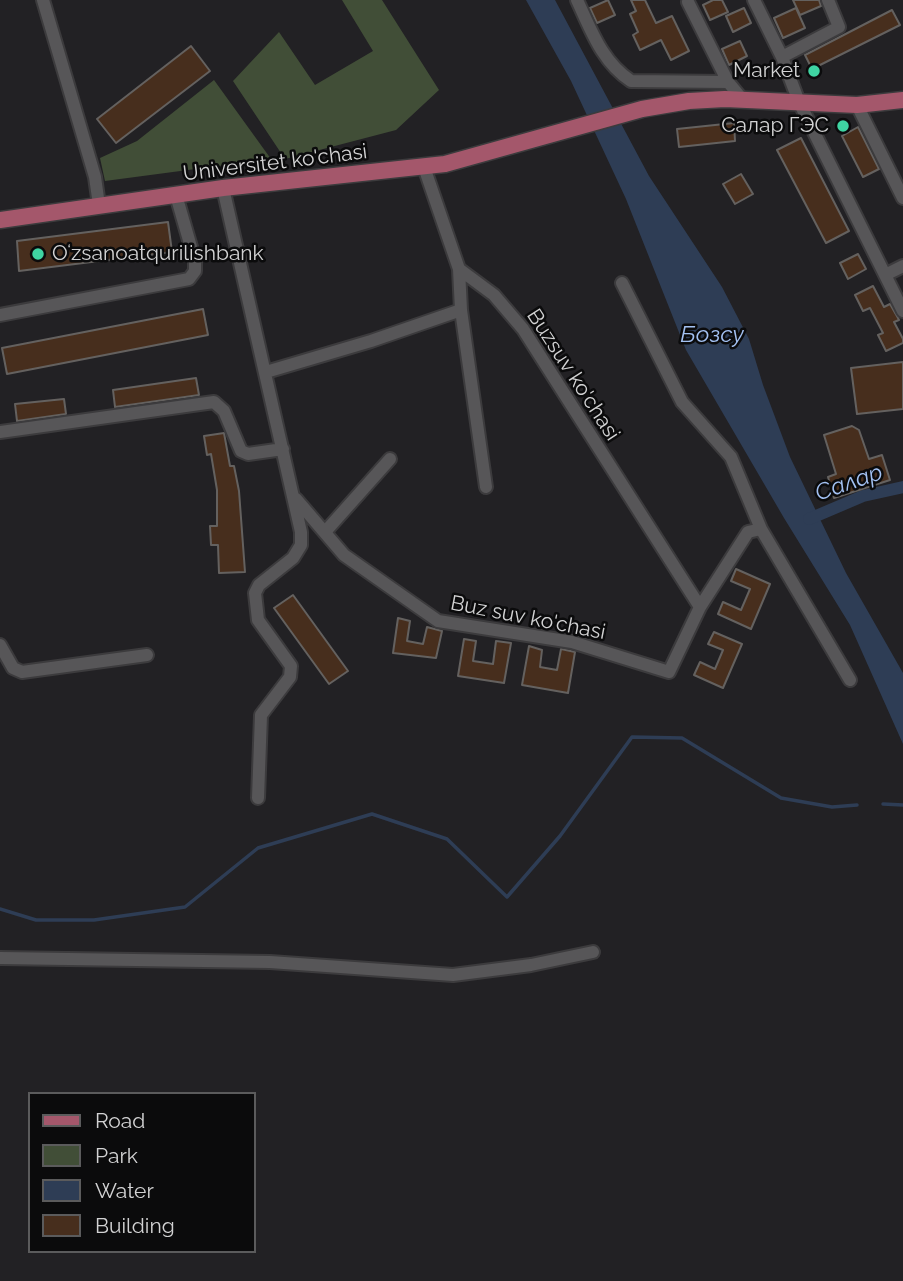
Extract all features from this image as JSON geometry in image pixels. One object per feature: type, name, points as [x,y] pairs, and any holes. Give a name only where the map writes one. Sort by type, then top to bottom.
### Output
[{"type":"main road","name":"Universitet ko'chasi","points":[[0,220],[223,188],[424,167],[469,159],[642,109],[689,102],[742,99]]},
{"type":"main road","points":[[742,99],[857,104],[903,100]]},
{"type":"street","points":[[43,0],[95,177],[99,205]]},
{"type":"street","points":[[577,0],[605,57],[618,72],[631,81],[729,82]]},
{"type":"street","points":[[754,0],[782,57],[799,102],[903,311]]},
{"type":"street","points":[[782,57],[839,27],[828,0]]},
{"type":"street","points":[[688,2],[729,82],[742,99]]},
{"type":"street","points":[[857,104],[903,198]]},
{"type":"street","points":[[424,167],[459,269],[461,310],[486,487]]},
{"type":"street","points":[[223,188],[302,532],[301,545],[293,558],[259,585],[255,593],[258,620],[291,666],[290,677],[261,715],[258,798]]},
{"type":"street","points":[[0,315],[189,279],[195,271],[195,261],[176,195]]},
{"type":"street","points":[[885,275],[903,266]]},
{"type":"street","name":"Buzsuv ko'chasi","points":[[459,269],[494,295],[523,329],[700,607]]},
{"type":"street","points":[[622,283],[682,401],[732,457],[761,529],[850,680]]},
{"type":"street","points":[[266,372],[371,341],[461,310]]},
{"type":"street","points":[[0,432],[214,402],[224,411],[241,451],[248,454],[283,449]]},
{"type":"street","points":[[324,532],[390,459]]},
{"type":"street","name":"Buz suv ko'chasi","points":[[293,496],[344,555],[438,621],[572,642],[669,672],[700,607],[748,532],[761,529]]},
{"type":"street","points":[[0,645],[13,668],[22,672],[148,655]]},
{"type":"street","points":[[0,958],[270,962],[453,975],[531,965],[593,951]]},
{"type":"green space","points":[[342,0],[382,0],[439,90],[396,130],[285,159],[233,81],[279,32],[315,85],[373,51]]},
{"type":"green space","points":[[214,80],[271,159],[105,181],[100,158],[137,141]]},
{"type":"water","name":"Бозсу","points":[[526,0],[555,0],[649,176],[722,287],[749,339],[790,457],[846,573],[903,673],[903,744],[850,625],[686,350],[626,199],[571,81]]},
{"type":"building","points":[[608,0],[615,15],[597,23],[590,8]]},
{"type":"building","points":[[631,0],[645,0],[656,23],[672,16],[689,51],[671,60],[661,40],[640,50],[633,35],[638,32],[630,14],[636,11]]},
{"type":"building","points":[[713,0],[722,0],[728,12],[710,20],[703,5]]},
{"type":"building","points":[[793,0],[819,0],[821,6],[800,15]]},
{"type":"building","points":[[744,8],[751,23],[733,32],[726,16]]},
{"type":"building","points":[[796,8],[805,28],[783,38],[774,18]]},
{"type":"building","points":[[892,10],[900,25],[812,69],[805,55]]},
{"type":"building","points":[[740,41],[747,56],[729,65],[722,49]]},
{"type":"building","points":[[191,46],[210,71],[116,143],[97,119]]},
{"type":"building","points":[[734,123],[735,141],[679,147],[677,129]]},
{"type":"building","points":[[858,127],[879,169],[863,177],[842,136]]},
{"type":"building","points":[[801,138],[849,231],[826,243],[777,150]]},
{"type":"building","points":[[741,174],[753,194],[735,204],[723,184]]},
{"type":"building","points":[[168,222],[172,252],[19,271],[17,241]]},
{"type":"building","points":[[858,254],[866,269],[848,279],[840,263]]},
{"type":"building","points":[[873,286],[884,307],[890,304],[898,318],[899,320],[894,322],[903,339],[903,343],[886,351],[878,335],[883,333],[870,308],[863,311],[855,295]]},
{"type":"building","points":[[203,309],[208,335],[7,374],[2,348]]},
{"type":"building","points":[[903,362],[903,409],[857,414],[851,368]]},
{"type":"building","points":[[196,378],[199,395],[115,407],[113,390]]},
{"type":"building","points":[[64,399],[66,414],[17,421],[15,404]]},
{"type":"building","points":[[852,426],[859,430],[869,459],[882,455],[890,480],[834,498],[828,477],[836,474],[824,435]]},
{"type":"building","points":[[224,433],[230,466],[234,466],[239,491],[245,572],[219,573],[218,545],[211,545],[210,526],[217,526],[217,490],[211,454],[207,455],[204,436]]},
{"type":"building","points":[[736,569],[770,584],[751,629],[718,614],[723,602],[741,610],[750,589],[731,581]]},
{"type":"building","points":[[293,595],[348,671],[329,684],[274,608]]},
{"type":"building","points":[[398,618],[410,621],[407,641],[423,644],[427,627],[442,631],[436,658],[393,653]]},
{"type":"building","points":[[714,632],[742,644],[723,688],[694,675],[700,662],[715,669],[723,650],[708,644]]},
{"type":"building","points":[[464,639],[476,641],[473,661],[493,664],[496,641],[511,643],[504,683],[458,676]]},
{"type":"building","points":[[529,646],[542,650],[540,667],[557,670],[561,649],[575,652],[568,693],[522,685]]},
{"type":"waterway","name":"Салар","points":[[809,519],[863,496],[903,487]]},
{"type":"waterway","points":[[0,909],[36,920],[94,920],[185,907],[258,848],[372,814],[447,839],[507,897],[560,836],[632,737],[682,738],[781,798],[832,807],[857,805]]},
{"type":"waterway","points":[[883,804],[903,805]]},
{"type":"place","name":"Market","points":[[814,71]]},
{"type":"place","name":"Салар ГЭС","points":[[843,126]]},
{"type":"place","name":"Oʻzsanoatqurilishbank","points":[[38,254]]}]
